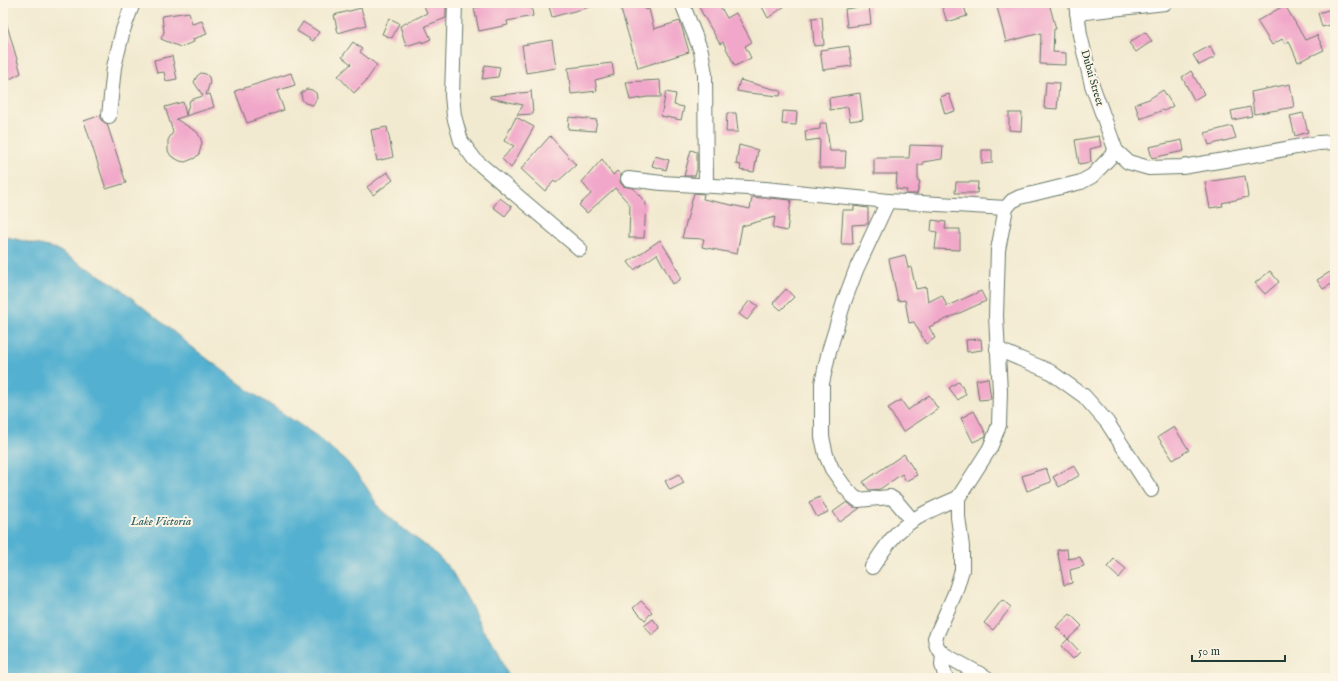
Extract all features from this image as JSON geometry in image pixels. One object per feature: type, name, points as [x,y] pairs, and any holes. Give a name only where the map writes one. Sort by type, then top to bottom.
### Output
[{"type":"street","points":[[109,116],[114,67],[123,30],[133,3]]},
{"type":"street","points":[[455,3],[452,95],[454,116],[461,141],[475,160],[580,249]]},
{"type":"street","points":[[682,3],[702,51],[705,74],[706,185]]},
{"type":"street","points":[[1076,8],[1165,3]]},
{"type":"street","name":"Dubai Street","points":[[1076,8],[1080,35],[1092,85],[1116,151]]},
{"type":"street","points":[[987,678],[943,654],[937,647],[935,638],[955,593],[962,570],[962,546],[958,517],[958,498],[990,448],[999,425],[1000,392],[997,349],[996,282],[998,250],[1006,208],[1012,201],[1020,197],[1081,182],[1092,176],[1116,151],[1128,162],[1149,168],[1175,167],[1231,159],[1318,143],[1335,142]]},
{"type":"street","points":[[628,179],[662,183],[765,189],[888,201],[1006,208]]},
{"type":"street","points":[[888,201],[856,270],[828,351],[822,383],[822,437],[826,455],[832,469],[853,496],[858,500],[890,496],[912,520]]},
{"type":"street","points":[[997,349],[1049,371],[1084,396],[1107,422],[1151,490]]},
{"type":"street","points":[[872,566],[898,532],[912,520],[935,507],[958,498]]},
{"type":"street","points":[[943,654],[942,665],[946,678]]},
{"type":"water","name":"Lake Victoria","points":[[3,236],[56,249],[117,286],[197,351],[254,394],[318,437],[347,462],[365,485],[380,509],[434,552],[451,570],[473,609],[482,629],[497,648],[509,678],[3,678]]},
{"type":"building","points":[[423,3],[446,3],[446,18],[425,26],[431,39],[422,43],[422,41],[406,46],[400,26],[427,13]]},
{"type":"building","points":[[501,3],[531,3],[533,16],[507,21],[508,25],[479,31],[474,8]]},
{"type":"building","points":[[548,3],[593,3],[593,6],[552,17]]},
{"type":"building","points":[[619,3],[643,3],[645,10],[649,9],[654,29],[680,21],[689,52],[638,68]]},
{"type":"building","points":[[698,3],[718,3],[727,18],[736,13],[752,42],[745,46],[751,58],[735,66],[723,42],[720,44],[702,13]]},
{"type":"building","points":[[760,3],[789,3],[768,18]]},
{"type":"building","points":[[941,3],[963,3],[967,16],[947,22]]},
{"type":"building","points":[[996,3],[1049,3],[1056,29],[1054,29],[1053,52],[1066,53],[1066,65],[1040,64],[1041,33],[1006,42]]},
{"type":"building","points":[[1285,5],[1305,40],[1317,35],[1324,50],[1298,62],[1289,41],[1285,44],[1282,39],[1272,45],[1257,21]]},
{"type":"building","points":[[869,6],[871,24],[847,27],[845,9]]},
{"type":"building","points":[[361,8],[366,25],[338,33],[334,15]]},
{"type":"building","points":[[1335,8],[1335,24],[1322,27],[1318,13]]},
{"type":"building","points":[[189,12],[192,24],[202,21],[207,34],[193,39],[194,42],[180,47],[161,39],[164,32],[162,16]]},
{"type":"building","points":[[822,17],[824,45],[814,46],[812,18]]},
{"type":"building","points":[[389,18],[399,23],[392,38],[382,34]]},
{"type":"building","points":[[3,22],[6,22],[21,73],[10,79],[3,56]]},
{"type":"building","points":[[303,22],[319,32],[313,41],[297,31]]},
{"type":"building","points":[[1145,32],[1152,41],[1136,52],[1129,43]]},
{"type":"building","points":[[552,40],[556,68],[526,73],[522,45]]},
{"type":"building","points":[[353,42],[362,49],[360,52],[377,65],[366,81],[354,93],[338,76],[351,64],[342,57]]},
{"type":"building","points":[[849,46],[852,66],[823,70],[820,50]]},
{"type":"building","points":[[1210,46],[1215,57],[1199,65],[1193,55]]},
{"type":"building","points":[[172,56],[177,79],[166,81],[164,72],[157,73],[154,60]]},
{"type":"building","points":[[612,63],[614,75],[595,80],[597,91],[571,94],[568,68]]},
{"type":"building","points":[[485,65],[500,67],[498,77],[482,79]]},
{"type":"building","points":[[1191,71],[1204,94],[1194,100],[1182,77]]},
{"type":"building","points":[[201,73],[206,74],[209,77],[210,82],[206,95],[210,94],[214,107],[176,119],[197,132],[202,143],[199,154],[195,158],[185,162],[180,161],[171,156],[168,151],[168,140],[173,132],[165,107],[183,102],[186,115],[190,100],[203,96],[194,82],[197,76]]},
{"type":"building","points":[[291,73],[295,85],[277,91],[284,110],[247,123],[235,91]]},
{"type":"building","points":[[660,80],[661,97],[647,97],[630,100],[626,82]]},
{"type":"building","points":[[740,80],[781,91],[780,96],[737,91]]},
{"type":"building","points":[[1046,82],[1059,83],[1057,109],[1044,108]]},
{"type":"building","points":[[1290,84],[1294,107],[1254,114],[1251,92]]},
{"type":"building","points":[[307,89],[316,93],[317,98],[313,105],[305,103],[302,99],[301,93]]},
{"type":"building","points":[[531,90],[533,114],[517,115],[523,105],[490,98],[490,96],[530,92]]},
{"type":"building","points":[[1163,90],[1173,106],[1164,111],[1163,110],[1140,119],[1135,104],[1149,99]]},
{"type":"building","points":[[666,92],[676,94],[674,105],[684,107],[681,120],[661,116]]},
{"type":"building","points":[[860,93],[863,119],[850,121],[848,107],[830,110],[829,98]]},
{"type":"building","points":[[949,94],[955,111],[945,114],[940,97]]},
{"type":"building","points":[[1250,107],[1252,116],[1233,120],[1231,111]]},
{"type":"building","points":[[783,111],[797,112],[796,125],[782,124]]},
{"type":"building","points":[[727,113],[736,113],[738,132],[726,132]]},
{"type":"building","points":[[1009,113],[1022,113],[1021,131],[1009,130]]},
{"type":"building","points":[[1303,113],[1308,132],[1295,136],[1290,116]]},
{"type":"building","points":[[101,115],[101,120],[107,124],[126,183],[106,189],[84,121]]},
{"type":"building","points":[[516,117],[534,127],[511,168],[502,159],[514,146],[504,141]]},
{"type":"building","points":[[569,117],[597,120],[595,131],[568,129]]},
{"type":"building","points":[[820,123],[826,123],[830,151],[846,151],[845,168],[819,168],[820,139],[806,141],[805,131],[820,129]]},
{"type":"building","points":[[1232,126],[1236,138],[1209,145],[1205,133]]},
{"type":"building","points":[[387,127],[393,157],[377,161],[371,130]]},
{"type":"building","points":[[550,136],[576,165],[556,183],[554,181],[545,191],[521,169]]},
{"type":"building","points":[[1099,136],[1101,146],[1090,149],[1091,162],[1079,164],[1075,140]]},
{"type":"building","points":[[1182,140],[1184,151],[1152,158],[1149,147]]},
{"type":"building","points":[[739,145],[758,150],[754,172],[740,170],[741,165],[736,164]]},
{"type":"building","points":[[910,145],[943,146],[942,159],[923,162],[923,165],[918,165],[918,181],[920,181],[917,194],[906,194],[907,190],[896,189],[897,174],[874,174],[874,158],[909,158]]},
{"type":"building","points":[[691,150],[697,152],[697,169],[695,176],[684,176]]},
{"type":"building","points":[[982,150],[992,150],[992,163],[982,164]]},
{"type":"building","points":[[655,156],[669,160],[666,170],[652,166]]},
{"type":"building","points":[[602,159],[613,175],[617,171],[621,175],[620,182],[623,186],[633,188],[646,203],[644,238],[629,238],[630,205],[615,188],[587,213],[579,205],[591,194],[582,182]]},
{"type":"building","points":[[387,172],[393,180],[373,195],[367,187]]},
{"type":"building","points":[[1245,176],[1248,197],[1222,203],[1223,206],[1210,208],[1205,182]]},
{"type":"building","points":[[956,182],[978,182],[977,193],[955,193]]},
{"type":"building","points":[[694,193],[704,194],[703,199],[750,209],[752,197],[791,200],[787,231],[773,228],[775,217],[742,226],[737,254],[702,247],[704,239],[682,238]]},
{"type":"building","points":[[500,198],[512,207],[505,216],[493,207]]},
{"type":"building","points":[[854,206],[868,208],[868,224],[852,225],[853,244],[841,244],[843,210],[854,210]]},
{"type":"building","points":[[932,220],[946,222],[945,229],[960,229],[960,250],[935,249],[937,232],[931,231]]},
{"type":"building","points":[[660,240],[680,275],[680,280],[673,284],[657,254],[634,270],[628,262]]},
{"type":"building","points":[[905,255],[908,268],[911,267],[916,289],[926,287],[928,302],[942,295],[947,306],[981,291],[986,301],[929,327],[935,338],[926,344],[914,322],[909,323],[905,300],[898,301],[889,259]]},
{"type":"building","points":[[1335,269],[1335,282],[1323,289],[1317,280]]},
{"type":"building","points":[[1270,271],[1279,282],[1265,294],[1255,283]]},
{"type":"building","points":[[786,289],[794,297],[781,310],[773,303]]},
{"type":"building","points":[[750,300],[758,306],[747,320],[739,314]]},
{"type":"building","points":[[981,339],[982,350],[967,352],[966,340]]},
{"type":"building","points":[[988,378],[991,399],[979,400],[976,380]]},
{"type":"building","points":[[959,381],[966,394],[958,400],[949,388]]},
{"type":"building","points":[[929,395],[938,409],[903,432],[888,408],[901,400],[908,410]]},
{"type":"building","points":[[974,411],[986,436],[973,442],[961,418]]},
{"type":"building","points":[[1174,427],[1189,450],[1173,460],[1158,437]]},
{"type":"building","points":[[904,454],[917,475],[906,481],[902,474],[880,489],[869,490],[863,482]]},
{"type":"building","points":[[1074,465],[1080,475],[1059,487],[1053,477]]},
{"type":"building","points":[[1046,468],[1051,482],[1027,491],[1022,476]]},
{"type":"building","points":[[679,474],[684,483],[670,490],[665,481]]},
{"type":"building","points":[[820,497],[828,512],[817,517],[809,502]]},
{"type":"building","points":[[847,502],[853,507],[860,508],[840,522],[833,512]]},
{"type":"building","points":[[1067,549],[1068,559],[1080,557],[1084,566],[1070,570],[1072,583],[1064,585],[1057,550]]},
{"type":"building","points":[[1114,559],[1126,569],[1119,578],[1107,567]]},
{"type":"building","points":[[1002,600],[1011,607],[993,630],[984,623]]},
{"type":"building","points":[[641,601],[652,612],[645,620],[633,608]]},
{"type":"building","points":[[1070,614],[1082,626],[1068,639],[1056,627]]},
{"type":"building","points":[[653,619],[660,628],[652,635],[644,626]]},
{"type":"building","points":[[1068,639],[1080,652],[1073,659],[1061,646]]}]
